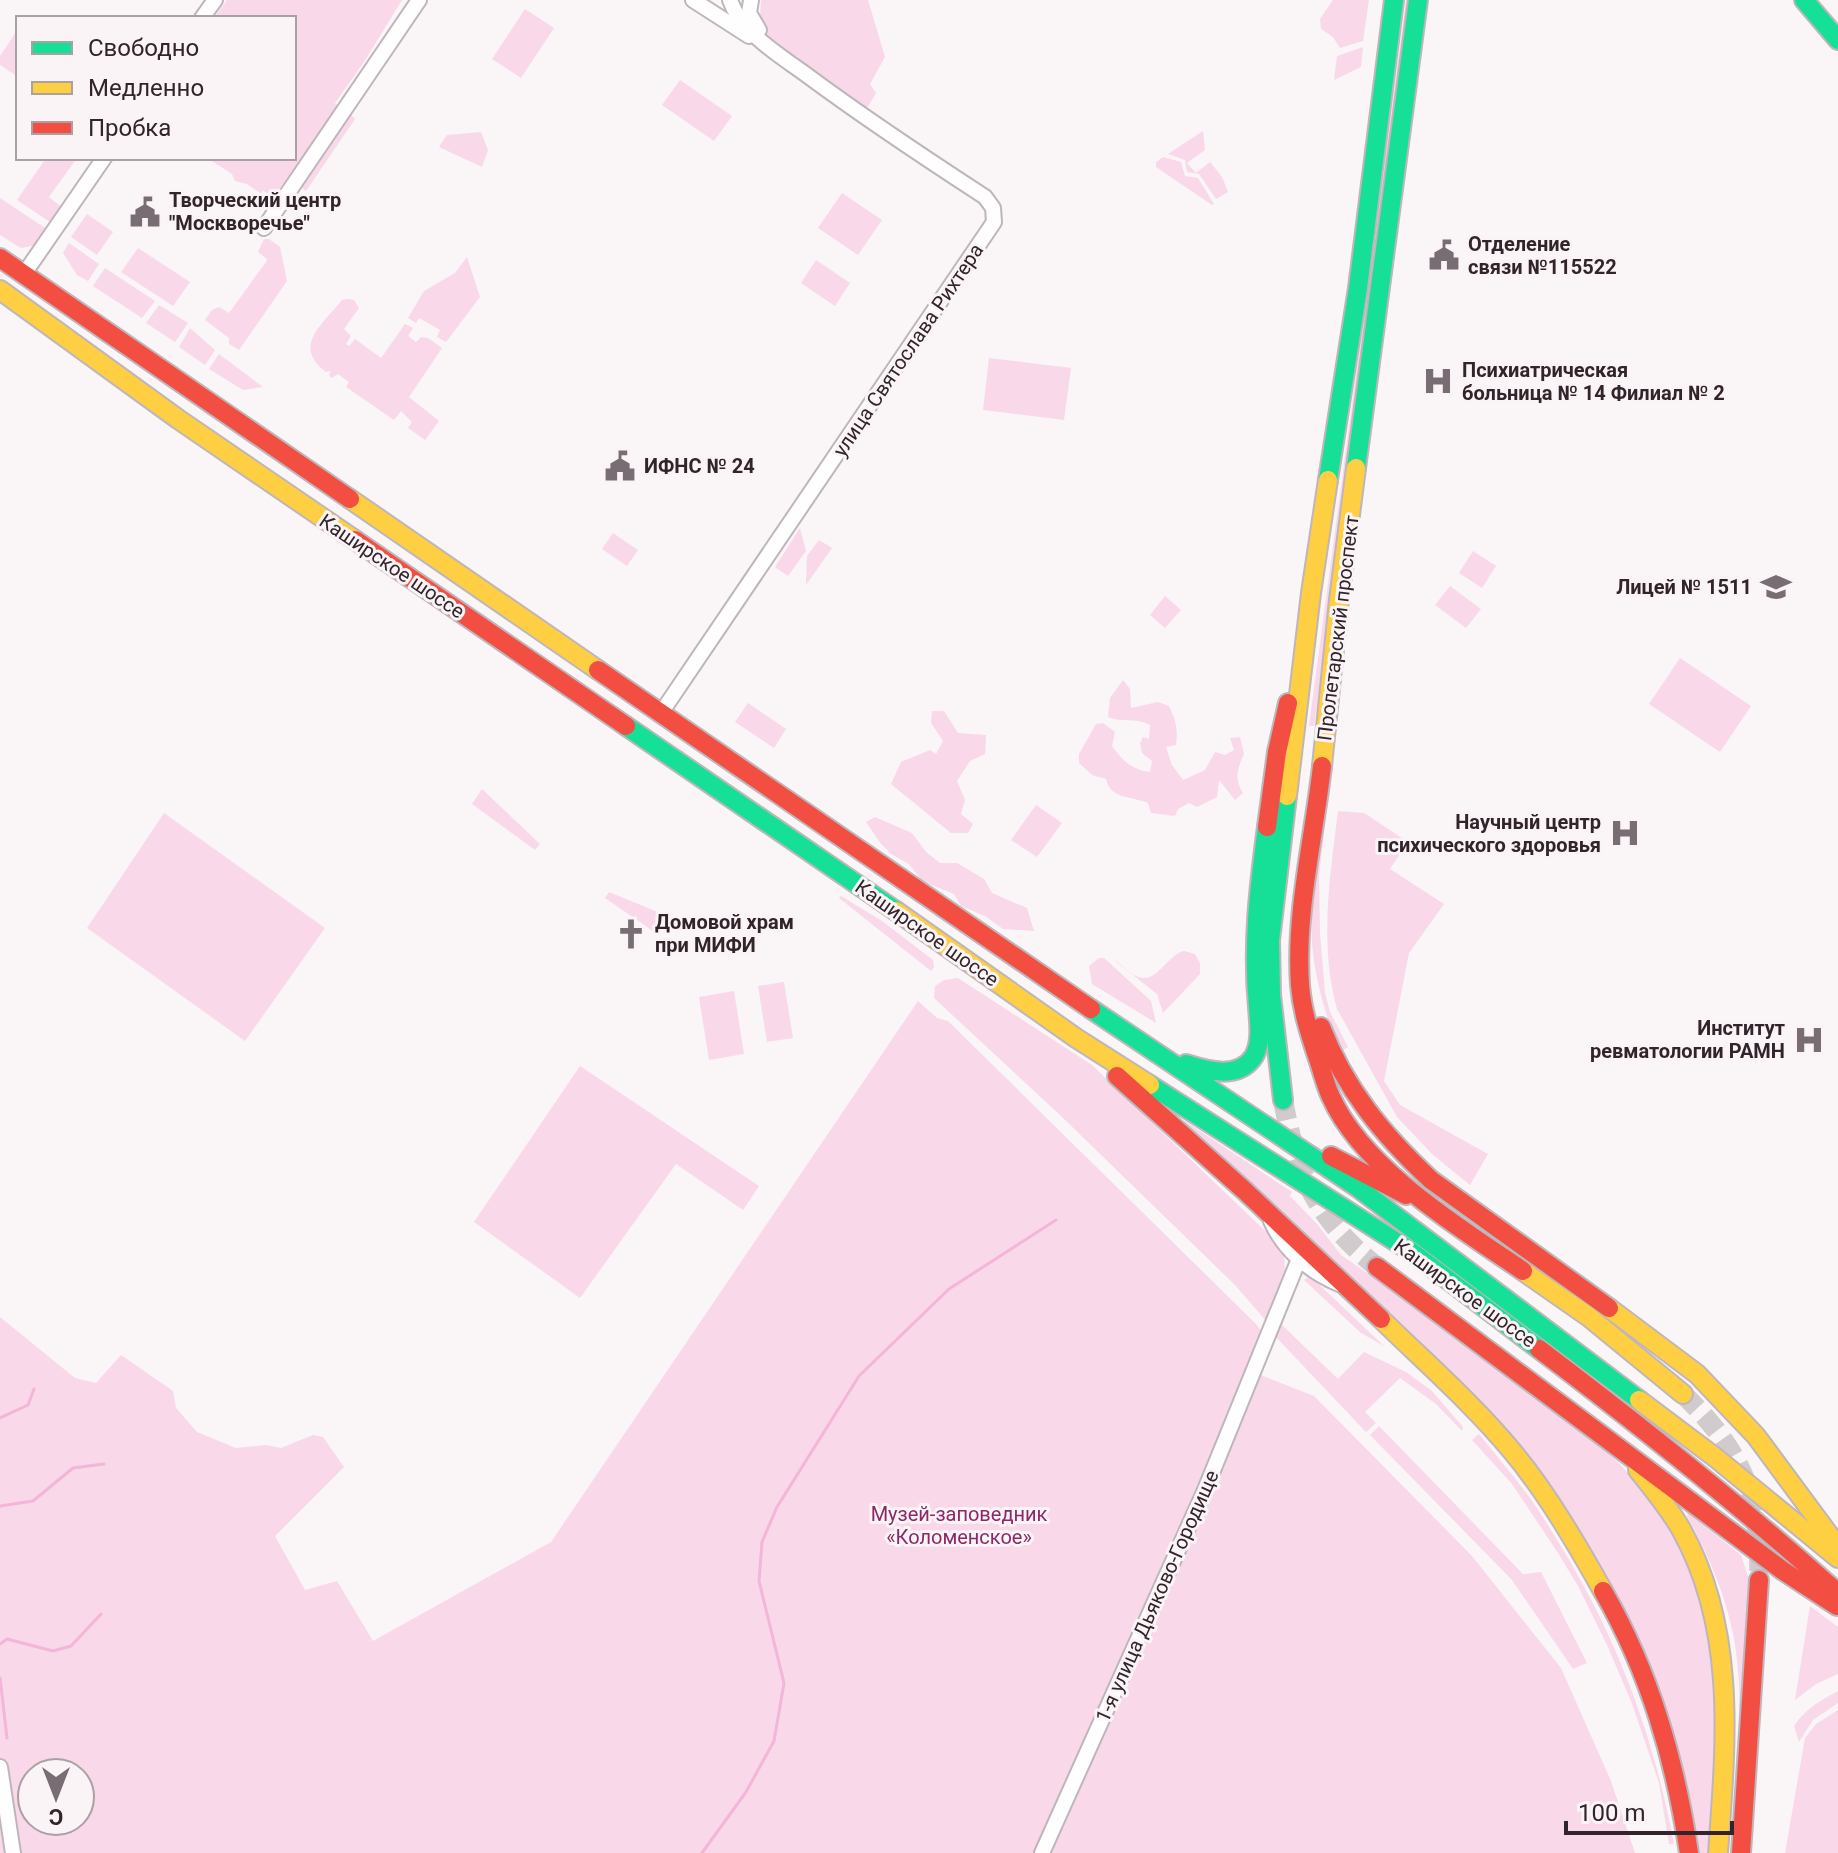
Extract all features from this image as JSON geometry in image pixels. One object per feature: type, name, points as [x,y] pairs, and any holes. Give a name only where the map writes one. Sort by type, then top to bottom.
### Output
[{"type":"main road","name":"Пролетарский проспект","points":[[1283,1100],[1271,995],[1270,940],[1303,654],[1324,496],[1358,288],[1394,0]]},
{"type":"main road","name":"Пролетарский проспект","points":[[1418,0],[1339,600],[1318,802],[1303,904],[1300,983],[1304,1017],[1331,1098],[1353,1133],[1380,1163],[1436,1211]]},
{"type":"main road","points":[[1804,0],[1838,40]]},
{"type":"main road","name":"Каширское шоссе","points":[[0,258],[1357,1187],[1716,1458],[1838,1558]]},
{"type":"main road","name":"Каширское шоссе","points":[[0,290],[178,419],[950,947],[1076,1038],[1409,1250],[1660,1441],[1754,1518],[1838,1593]]},
{"type":"main road","points":[[1160,1054],[1217,1073],[1245,1065],[1256,1055],[1259,1036],[1254,952],[1258,905],[1279,733],[1303,654]]},
{"type":"main road","points":[[1301,940],[1310,992],[1329,1048],[1351,1093],[1375,1126],[1431,1180],[1697,1374],[1756,1436],[1838,1547]]},
{"type":"main road","points":[[1076,1038],[1347,1287],[1504,1443],[1540,1490],[1621,1619],[1649,1682],[1684,1806],[1689,1853]]},
{"type":"main road","points":[[1260,1120],[1436,1211],[1589,1317],[1683,1394]]},
{"type":"main road","name":"Каширское шоссе","points":[[1377,1267],[1782,1570],[1838,1607]]},
{"type":"main road","points":[[1621,1447],[1683,1532],[1717,1619],[1726,1702],[1718,1853]]},
{"type":"main road","points":[[1741,1853],[1759,1580]]},
{"type":"street","points":[[264,228],[419,0]]},
{"type":"street","points":[[693,0],[774,50]]},
{"type":"street","points":[[715,0],[725,22]]},
{"type":"street","points":[[730,0],[743,23],[774,50]]},
{"type":"street","points":[[751,0],[749,13],[752,20],[774,50]]},
{"type":"street","name":"улица Святослава Рихтера","points":[[661,713],[994,222],[993,208],[985,197],[864,118],[774,50]]},
{"type":"street","points":[[24,274],[103,160]]},
{"type":"street","points":[[1265,1210],[1276,1233],[1299,1259],[1322,1277],[1347,1287]]},
{"type":"street","name":"1-я улица Дьяково-Городище","points":[[1042,1853],[1205,1490],[1299,1259]]},
{"type":"street","points":[[0,1767],[13,1853]]},
{"type":"green space","points":[[227,0],[402,0],[335,103],[338,106],[272,199],[263,190],[261,194],[247,184],[235,181],[232,174],[210,160],[296,160],[296,16],[215,16]]},
{"type":"green space","points":[[761,0],[868,0],[885,57],[870,84],[876,93],[867,108],[759,32]]},
{"type":"green space","points":[[1333,0],[1369,0],[1363,41],[1340,48],[1333,37],[1321,29],[1320,19]]},
{"type":"green space","points":[[1406,0],[1411,0],[1314,726],[1309,726]]},
{"type":"green space","points":[[525,9],[554,28],[521,78],[492,59]]},
{"type":"green space","points":[[16,32],[16,76],[0,65],[0,56]]},
{"type":"green space","points":[[1363,47],[1361,67],[1334,80],[1337,56]]},
{"type":"green space","points":[[680,80],[732,116],[714,141],[662,105]]},
{"type":"green space","points":[[351,115],[355,119],[306,191],[302,188]]},
{"type":"green space","points":[[1203,131],[1205,150],[1187,163],[1196,173],[1210,162],[1222,177],[1228,192],[1216,199],[1199,174],[1187,172],[1185,160],[1168,154]]},
{"type":"green space","points":[[481,132],[488,150],[482,167],[439,147],[447,135]]},
{"type":"green space","points":[[1163,157],[1181,162],[1185,176],[1198,178],[1214,204],[1156,167],[1156,162]]},
{"type":"green space","points":[[45,160],[76,160],[49,197],[64,209],[53,224],[17,200]]},
{"type":"green space","points":[[842,193],[882,220],[858,255],[818,228]]},
{"type":"green space","points":[[0,198],[45,228],[33,246],[21,248],[0,235]]},
{"type":"green space","points":[[87,214],[113,232],[97,255],[71,237]]},
{"type":"green space","points":[[264,239],[280,247],[287,281],[239,350],[205,320],[212,310],[219,307],[229,313],[266,262],[267,259],[258,252]]},
{"type":"green space","points":[[69,243],[99,264],[88,281],[77,275],[63,253]]},
{"type":"green space","points":[[138,248],[190,282],[173,306],[121,272]]},
{"type":"green space","points":[[467,257],[480,297],[446,342],[437,337],[440,330],[419,318],[416,323],[408,318],[424,291],[455,273]]},
{"type":"green space","points":[[816,260],[850,283],[835,306],[801,283]]},
{"type":"green space","points":[[105,268],[155,301],[142,318],[93,286]]},
{"type":"green space","points":[[342,300],[354,300],[359,308],[344,329],[351,336],[346,344],[349,346],[355,339],[381,358],[405,324],[413,328],[408,336],[416,342],[421,337],[428,338],[442,348],[409,397],[439,421],[425,440],[408,428],[412,422],[401,411],[394,420],[346,387],[349,382],[338,374],[332,378],[329,375],[331,371],[326,372],[311,353],[311,344],[319,327]]},
{"type":"green space","points":[[159,305],[188,323],[175,342],[146,323]]},
{"type":"green space","points":[[190,328],[215,350],[205,365],[179,347]]},
{"type":"green space","points":[[219,354],[263,387],[243,390],[209,369]]},
{"type":"green space","points":[[989,358],[1071,368],[1064,420],[983,410]]},
{"type":"green space","points":[[800,528],[806,551],[788,576],[775,567]]},
{"type":"green space","points":[[613,533],[638,550],[627,566],[602,549]]},
{"type":"green space","points":[[819,540],[832,548],[806,585],[807,556]]},
{"type":"green space","points":[[1473,551],[1496,566],[1482,588],[1459,573]]},
{"type":"green space","points":[[1450,586],[1481,609],[1466,628],[1435,605]]},
{"type":"green space","points":[[1165,596],[1181,610],[1165,628],[1150,615]]},
{"type":"green space","points":[[1680,658],[1751,706],[1720,752],[1649,704]]},
{"type":"green space","points":[[1123,680],[1130,689],[1131,708],[1158,702],[1169,706],[1177,739],[1176,745],[1166,747],[1172,765],[1183,780],[1205,770],[1215,752],[1225,755],[1234,750],[1230,738],[1240,737],[1244,754],[1238,778],[1243,793],[1235,800],[1219,780],[1217,797],[1197,807],[1189,803],[1178,809],[1175,816],[1151,813],[1148,803],[1117,794],[1106,779],[1092,775],[1079,763],[1079,754],[1096,724],[1103,723],[1115,732],[1112,746],[1120,756],[1133,767],[1150,772],[1152,761],[1142,753],[1140,743],[1143,737],[1149,739],[1150,725],[1108,717],[1110,698]]},
{"type":"green space","points":[[748,703],[786,729],[774,748],[735,722]]},
{"type":"green space","points":[[932,711],[944,711],[958,733],[986,735],[985,754],[970,761],[957,781],[965,800],[961,814],[973,824],[968,833],[951,833],[891,784],[901,762],[930,750],[936,754],[943,741],[931,723]]},
{"type":"green space","points":[[482,789],[540,844],[535,850],[472,804]]},
{"type":"green space","points":[[1036,805],[1062,823],[1037,857],[1011,840]]},
{"type":"green space","points":[[1327,807],[1319,876],[1320,933],[1325,993],[1330,1012],[1348,1047],[1340,1052],[1322,999],[1312,943],[1314,892]]},
{"type":"green space","points":[[1338,811],[1364,813],[1408,842],[1390,869],[1444,904],[1409,953],[1384,1081],[1400,1105],[1488,1154],[1470,1185],[1432,1154],[1397,1117],[1337,1009],[1327,935],[1329,885]]},
{"type":"green space","points":[[164,813],[325,928],[245,1041],[87,928]]},
{"type":"green space","points":[[875,817],[912,833],[926,852],[940,863],[957,863],[984,879],[992,893],[1027,908],[1034,931],[1003,929],[985,916],[961,906],[954,894],[922,881],[909,864],[881,844],[866,822]]},
{"type":"green space","points":[[609,892],[665,915],[653,931],[605,898]]},
{"type":"green space","points":[[841,896],[882,921],[933,960],[931,971],[839,898]]},
{"type":"green space","points":[[1184,951],[1195,954],[1200,963],[1200,974],[1163,1013],[1157,994],[1114,960],[1142,978],[1155,974]]},
{"type":"green space","points":[[1104,958],[1151,1001],[1156,1023],[1092,984],[1089,966]]},
{"type":"green space","points":[[958,978],[1092,1065],[1284,1249],[1285,1271],[1267,1322],[1235,1285],[934,998],[935,986],[944,980]]},
{"type":"green space","points":[[784,982],[793,1038],[767,1042],[758,986]]},
{"type":"green space","points":[[734,991],[744,1054],[709,1060],[699,997]]},
{"type":"green space","name":"Музей-заповедник «Коломенское»","points":[[918,1001],[937,1018],[948,1021],[1255,1323],[1263,1333],[1250,1371],[1314,1396],[1472,1556],[1561,1668],[1611,1781],[1635,1853],[0,1853],[0,1317],[75,1378],[96,1383],[121,1355],[173,1391],[176,1408],[197,1432],[236,1448],[266,1445],[281,1448],[313,1435],[323,1437],[344,1467],[275,1536],[305,1590],[337,1581],[373,1641],[551,1542]]},
{"type":"green space","points":[[580,1066],[759,1186],[743,1210],[676,1164],[580,1298],[474,1222]]},
{"type":"green space","points":[[1185,1121],[1292,1192],[1290,1196],[1341,1255],[1428,1315],[1592,1439],[1618,1462],[1668,1518],[1706,1602],[1719,1715],[1707,1853],[1700,1853],[1691,1801],[1637,1639],[1609,1579],[1554,1494],[1182,1125]]},
{"type":"green space","points":[[1310,1276],[1384,1346],[1361,1333],[1304,1280]]},
{"type":"green space","points":[[1282,1325],[1338,1379],[1364,1352],[1406,1372],[1432,1391],[1463,1427],[1462,1431],[1436,1404],[1400,1378],[1365,1412],[1376,1423],[1366,1432],[1274,1335]]},
{"type":"green space","points":[[1379,1426],[1523,1574],[1541,1572],[1587,1663],[1573,1669],[1512,1580],[1370,1435]]},
{"type":"green space","points":[[1479,1434],[1542,1516],[1608,1633],[1640,1714],[1665,1799],[1674,1844],[1669,1844],[1659,1783],[1631,1701],[1607,1645],[1558,1553],[1512,1484],[1472,1440]]},
{"type":"green space","points":[[1688,1513],[1741,1555],[1749,1579],[1739,1721],[1739,1677],[1732,1631],[1721,1591]]},
{"type":"green space","points":[[1810,1606],[1838,1627],[1838,1674],[1816,1684],[1795,1700]]},
{"type":"green space","points":[[1838,1691],[1838,1703],[1813,1720],[1799,1742],[1794,1726],[1798,1720]]},
{"type":"green space","points":[[1838,1710],[1838,1853],[1785,1853],[1805,1738],[1816,1724]]},
{"type":"waterway","points":[[702,1853],[746,1792],[774,1741],[784,1683],[759,1581],[762,1542],[777,1507],[859,1376],[949,1289],[1056,1220]]},
{"type":"waterway","points":[[0,1418],[28,1405],[34,1389]]},
{"type":"waterway","points":[[0,1506],[33,1501],[73,1468],[104,1464]]},
{"type":"waterway","points":[[0,1644],[7,1639],[53,1651],[71,1646],[101,1614]]},
{"type":"waterway","points":[[0,1678],[7,1738]]},
{"type":"tunnel","points":[[1283,1100],[1295,1151],[1312,1193],[1339,1231],[1377,1267]]},
{"type":"tunnel","points":[[1683,1394],[1720,1436],[1744,1478],[1757,1524],[1759,1580]]},
{"type":"traffic: fast","points":[[1328,480],[1358,288],[1394,0]]},
{"type":"traffic: fast","points":[[1356,468],[1418,0]]},
{"type":"traffic: fast","points":[[1804,0],[1838,40]]},
{"type":"traffic: fast","points":[[626,726],[896,911]]},
{"type":"traffic: fast","points":[[1283,1100],[1271,995],[1270,940],[1287,796]]},
{"type":"traffic: fast","points":[[1186,1064],[1213,1071],[1232,1071],[1248,1064],[1257,1050],[1256,939],[1267,827]]},
{"type":"traffic: fast","points":[[1091,1009],[1357,1187],[1639,1400]]},
{"type":"traffic: fast","points":[[1150,1085],[1409,1250],[1539,1349]]},
{"type":"traffic: slow","points":[[0,290],[178,419],[355,540]]},
{"type":"traffic: slow","points":[[1322,766],[1356,468]]},
{"type":"traffic: slow","points":[[1287,796],[1328,480]]},
{"type":"traffic: slow","points":[[350,499],[598,670]]},
{"type":"traffic: slow","points":[[896,911],[1076,1038],[1150,1085]]},
{"type":"traffic: slow","points":[[1523,1271],[1589,1317],[1683,1394]]},
{"type":"traffic: slow","points":[[1609,1308],[1697,1374],[1756,1436],[1838,1547]]},
{"type":"traffic: slow","points":[[1381,1319],[1465,1399],[1512,1451],[1549,1501],[1603,1591]]},
{"type":"traffic: slow","points":[[1639,1400],[1716,1458],[1838,1558]]},
{"type":"traffic: slow","points":[[1638,1470],[1681,1529],[1699,1567],[1712,1606],[1724,1687],[1725,1729],[1718,1853]]},
{"type":"traffic: jam","points":[[0,258],[350,499]]},
{"type":"traffic: jam","points":[[355,540],[626,726]]},
{"type":"traffic: jam","points":[[598,670],[1091,1009]]},
{"type":"traffic: jam","points":[[1267,827],[1277,752],[1288,703]]},
{"type":"traffic: jam","points":[[1322,766],[1303,903],[1299,958],[1304,1012],[1329,1092],[1346,1123],[1389,1172],[1443,1216],[1523,1271]]},
{"type":"traffic: jam","points":[[1321,1027],[1354,1091],[1381,1128],[1413,1163],[1431,1180],[1609,1308]]},
{"type":"traffic: jam","points":[[1117,1076],[1381,1319]]},
{"type":"traffic: jam","points":[[1331,1156],[1406,1195]]},
{"type":"traffic: jam","points":[[1377,1267],[1782,1570],[1837,1606]]},
{"type":"traffic: jam","points":[[1539,1349],[1691,1468],[1838,1593]]},
{"type":"traffic: jam","points":[[1741,1853],[1759,1580]]},
{"type":"traffic: jam","points":[[1603,1591],[1634,1653],[1658,1718],[1676,1784],[1689,1853]]},
{"type":"place","name":"Творческий центр \"Москворечье\"","points":[[145,212]]},
{"type":"place","name":"Отделение связи №115522","points":[[1444,255]]},
{"type":"place","name":"Психиатрическая больница № 14 Филиал № 2","points":[[1438,381]]},
{"type":"place","name":"ИФНС № 24","points":[[620,466]]},
{"type":"place","name":"Лицей № 1511","points":[[1776,587]]},
{"type":"place","name":"Научный центр психического здоровья","points":[[1625,833]]},
{"type":"place","name":"Домовой храм при МИФИ","points":[[631,934]]},
{"type":"place","name":"Институт ревматологии РАМН","points":[[1809,1040]]}]
